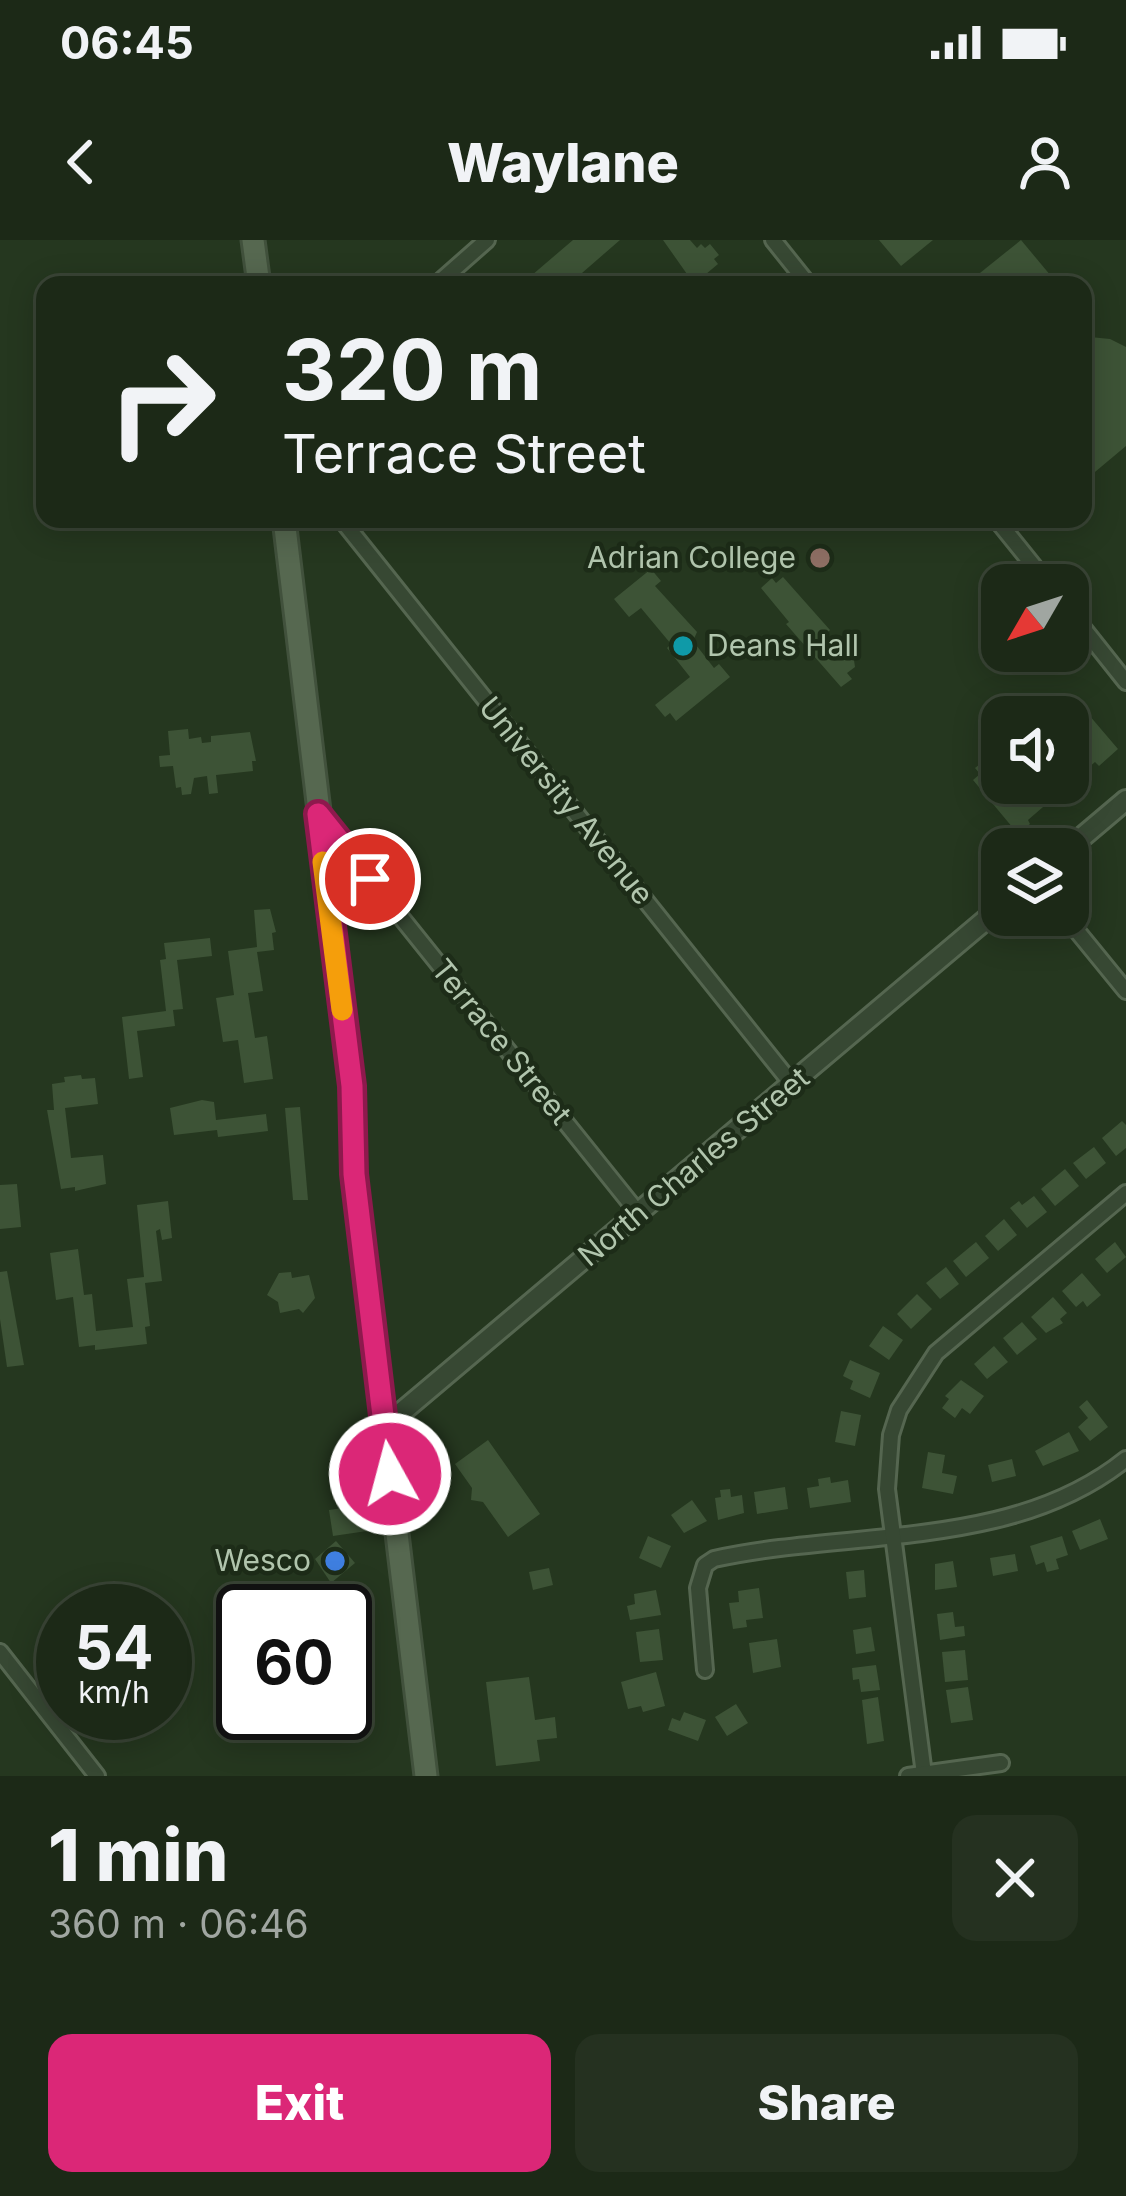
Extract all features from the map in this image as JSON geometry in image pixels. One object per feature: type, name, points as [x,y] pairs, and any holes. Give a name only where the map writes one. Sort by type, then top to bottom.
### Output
[{"type":"main road","points":[[254,240],[258,276]]},
{"type":"main road","points":[[285,528],[352,1086],[354,1174],[425,1776]]},
{"type":"street","points":[[446,276],[487,240]]},
{"type":"street","points":[[772,240],[802,276]]},
{"type":"street","name":"University Avenue","points":[[347,528],[792,1084]]},
{"type":"street","points":[[1003,528],[1032,564]]},
{"type":"street","points":[[1089,635],[1126,682]]},
{"type":"street","points":[[1089,831],[1126,800]]},
{"type":"street","name":"Terrace Street","points":[[318,814],[639,1214]]},
{"type":"street","name":"North Charles Street","points":[[384,1427],[981,924]]},
{"type":"street","points":[[1081,936],[1126,991]]},
{"type":"street","points":[[924,1774],[887,1489],[891,1435],[899,1410],[924,1367],[959,1333],[1126,1193]]},
{"type":"street","points":[[705,1670],[698,1588],[704,1565],[728,1556],[999,1518],[1055,1503],[1095,1483],[1126,1459]]},
{"type":"street","points":[[0,1652],[97,1776]]},
{"type":"street","points":[[908,1776],[1001,1763]]},
{"type":"building","points":[[573,240],[620,240],[582,273],[584,276],[531,276]]},
{"type":"building","points":[[663,240],[690,240],[697,248],[710,244],[719,255],[714,259],[718,264],[704,276],[688,276]]},
{"type":"building","points":[[879,240],[933,240],[901,266]]},
{"type":"building","points":[[1021,240],[1051,276],[976,276]]},
{"type":"building","points":[[1092,337],[1126,347],[1126,446],[1092,474]]},
{"type":"building","name":"Deans Hall","points":[[651,569],[661,581],[655,586],[697,632],[693,641],[714,668],[719,664],[730,677],[676,721],[655,705],[690,677],[667,648],[671,644],[641,608],[629,617],[614,599]]},
{"type":"building","points":[[783,577],[854,660],[855,667],[847,673],[852,679],[841,687],[761,588],[772,578],[776,583]]},
{"type":"building","points":[[1089,715],[1118,749],[1099,766],[1095,762],[1089,767]]},
{"type":"building","points":[[188,729],[189,739],[201,737],[202,743],[211,742],[211,736],[250,732],[256,761],[252,761],[253,771],[216,775],[218,793],[209,794],[207,776],[194,778],[191,794],[182,795],[181,787],[176,788],[173,766],[160,767],[159,756],[170,755],[168,731]]},
{"type":"building","points":[[981,763],[981,790],[973,780],[980,774],[975,768]]},
{"type":"building","points":[[993,804],[1046,804],[1025,828],[1013,828]]},
{"type":"building","points":[[270,909],[276,932],[272,933],[274,950],[257,952],[263,991],[248,993],[255,1038],[267,1036],[273,1079],[244,1083],[238,1040],[223,1042],[216,998],[234,995],[228,951],[257,947],[254,910]]},
{"type":"building","points":[[210,938],[212,956],[177,960],[183,1009],[173,1010],[175,1026],[137,1031],[143,1077],[129,1079],[122,1017],[166,1011],[160,960],[166,959],[164,943]]},
{"type":"building","points":[[81,1075],[82,1079],[95,1078],[98,1104],[65,1108],[71,1158],[103,1155],[106,1184],[75,1191],[75,1187],[61,1189],[47,1110],[54,1110],[52,1084]]},
{"type":"building","points":[[202,1100],[214,1102],[216,1120],[266,1114],[268,1131],[218,1137],[217,1130],[174,1135],[170,1108]]},
{"type":"building","points":[[300,1107],[308,1200],[293,1200],[285,1108]]},
{"type":"building","points":[[1122,1121],[1126,1148],[1116,1156],[1102,1138]]},
{"type":"building","points":[[1094,1147],[1106,1163],[1086,1179],[1073,1163]]},
{"type":"building","points":[[1065,1169],[1079,1186],[1055,1206],[1041,1189]]},
{"type":"building","points":[[17,1184],[21,1227],[0,1229],[0,1185]]},
{"type":"building","points":[[1034,1196],[1047,1212],[1027,1228],[1010,1208]]},
{"type":"building","points":[[168,1201],[172,1238],[162,1240],[160,1229],[156,1231],[162,1281],[145,1283],[147,1344],[95,1350],[95,1345],[79,1347],[73,1297],[56,1300],[50,1253],[78,1249],[84,1295],[92,1294],[96,1331],[133,1327],[127,1279],[144,1277],[137,1205]]},
{"type":"building","points":[[1004,1219],[1017,1235],[998,1251],[985,1236]]},
{"type":"building","points":[[976,1242],[989,1258],[966,1277],[953,1261]]},
{"type":"building","points":[[1115,1242],[1126,1257],[1107,1273],[1095,1259]]},
{"type":"building","points":[[946,1267],[959,1284],[940,1299],[926,1283]]},
{"type":"building","points":[[7,1271],[24,1365],[7,1367],[0,1272]]},
{"type":"building","points":[[291,1272],[292,1278],[309,1275],[315,1298],[303,1313],[299,1309],[280,1313],[278,1302],[267,1295],[279,1273]]},
{"type":"building","points":[[1082,1273],[1101,1295],[1087,1307],[1083,1301],[1076,1307],[1062,1291]]},
{"type":"building","points":[[917,1294],[932,1309],[911,1329],[897,1314]]},
{"type":"building","points":[[1053,1297],[1067,1313],[1060,1319],[1063,1323],[1046,1333],[1031,1317]]},
{"type":"building","points":[[1022,1322],[1037,1339],[1017,1355],[1003,1338]]},
{"type":"building","points":[[883,1326],[903,1340],[889,1360],[869,1346]]},
{"type":"building","points":[[994,1346],[1008,1362],[987,1379],[974,1364]]},
{"type":"building","points":[[850,1360],[880,1373],[870,1398],[850,1389],[853,1381],[843,1376]]},
{"type":"building","points":[[961,1380],[984,1396],[970,1414],[962,1408],[955,1418],[942,1408],[949,1399],[945,1396]]},
{"type":"building","points":[[1087,1400],[1108,1427],[1090,1441],[1078,1427],[1088,1418],[1079,1407]]},
{"type":"building","points":[[841,1411],[861,1415],[855,1446],[835,1442]]},
{"type":"building","points":[[1069,1432],[1079,1451],[1043,1466],[1035,1451]]},
{"type":"building","points":[[488,1440],[540,1514],[508,1537],[483,1502],[471,1500],[472,1488],[455,1464]]},
{"type":"building","points":[[928,1452],[945,1455],[942,1473],[957,1476],[953,1494],[922,1488]]},
{"type":"building","points":[[1012,1459],[1016,1476],[992,1482],[988,1465]]},
{"type":"building","points":[[830,1477],[831,1483],[848,1480],[851,1502],[810,1508],[807,1488]]},
{"type":"building","points":[[785,1487],[788,1509],[757,1514],[754,1492]]},
{"type":"building","points":[[730,1489],[731,1497],[742,1495],[744,1513],[718,1520],[715,1498],[721,1497],[720,1490]]},
{"type":"building","points":[[692,1500],[707,1521],[684,1533],[671,1515]]},
{"type":"building","points":[[363,1505],[367,1531],[333,1536],[329,1510]]},
{"type":"building","points":[[1100,1519],[1108,1539],[1080,1550],[1072,1531]]},
{"type":"building","points":[[648,1536],[671,1546],[661,1568],[639,1558]]},
{"type":"building","points":[[1062,1536],[1068,1555],[1056,1559],[1059,1569],[1047,1572],[1044,1562],[1036,1565],[1030,1546]]},
{"type":"building","name":"Wesco","points":[[336,1541],[355,1563],[331,1583],[315,1559]]},
{"type":"building","points":[[1015,1554],[1018,1571],[993,1576],[990,1558]]},
{"type":"building","points":[[953,1561],[957,1587],[935,1590],[935,1564]]},
{"type":"building","points":[[549,1568],[553,1585],[533,1590],[529,1572]]},
{"type":"building","points":[[864,1570],[866,1597],[849,1599],[846,1572]]},
{"type":"building","points":[[759,1588],[763,1618],[746,1620],[747,1627],[733,1629],[729,1603],[739,1602],[738,1591]]},
{"type":"building","points":[[656,1590],[661,1615],[630,1620],[627,1606],[635,1604],[634,1594]]},
{"type":"building","points":[[953,1612],[955,1627],[964,1626],[965,1636],[940,1640],[937,1614]]},
{"type":"building","points":[[871,1627],[875,1651],[856,1654],[853,1630]]},
{"type":"building","points":[[659,1629],[663,1660],[640,1662],[636,1632]]},
{"type":"building","points":[[777,1639],[781,1667],[753,1673],[749,1643]]},
{"type":"building","points":[[965,1650],[968,1680],[945,1682],[942,1652]]},
{"type":"building","points":[[876,1665],[880,1690],[861,1692],[852,1668]]},
{"type":"building","points":[[656,1672],[665,1706],[643,1712],[641,1706],[628,1709],[621,1682]]},
{"type":"building","points":[[529,1677],[535,1720],[555,1717],[557,1738],[537,1740],[540,1761],[496,1766],[486,1682]]},
{"type":"building","points":[[968,1687],[973,1720],[951,1723],[946,1690]]},
{"type":"building","points":[[878,1697],[884,1741],[867,1744],[862,1700]]},
{"type":"building","points":[[736,1704],[748,1723],[727,1736],[715,1717]]},
{"type":"building","points":[[684,1712],[706,1720],[698,1741],[668,1730],[672,1718],[680,1721]]},
{"type":"slow traffic","points":[[323,862],[342,1010]]},
{"type":"place","name":"Adrian College","points":[[820,558]]},
{"type":"place","name":"Deans Hall","points":[[683,646]]},
{"type":"place","name":"Wesco","points":[[335,1561]]},
{"type":"route","points":[[370,879],[318,814],[352,1086],[354,1174],[390,1474]]}]
